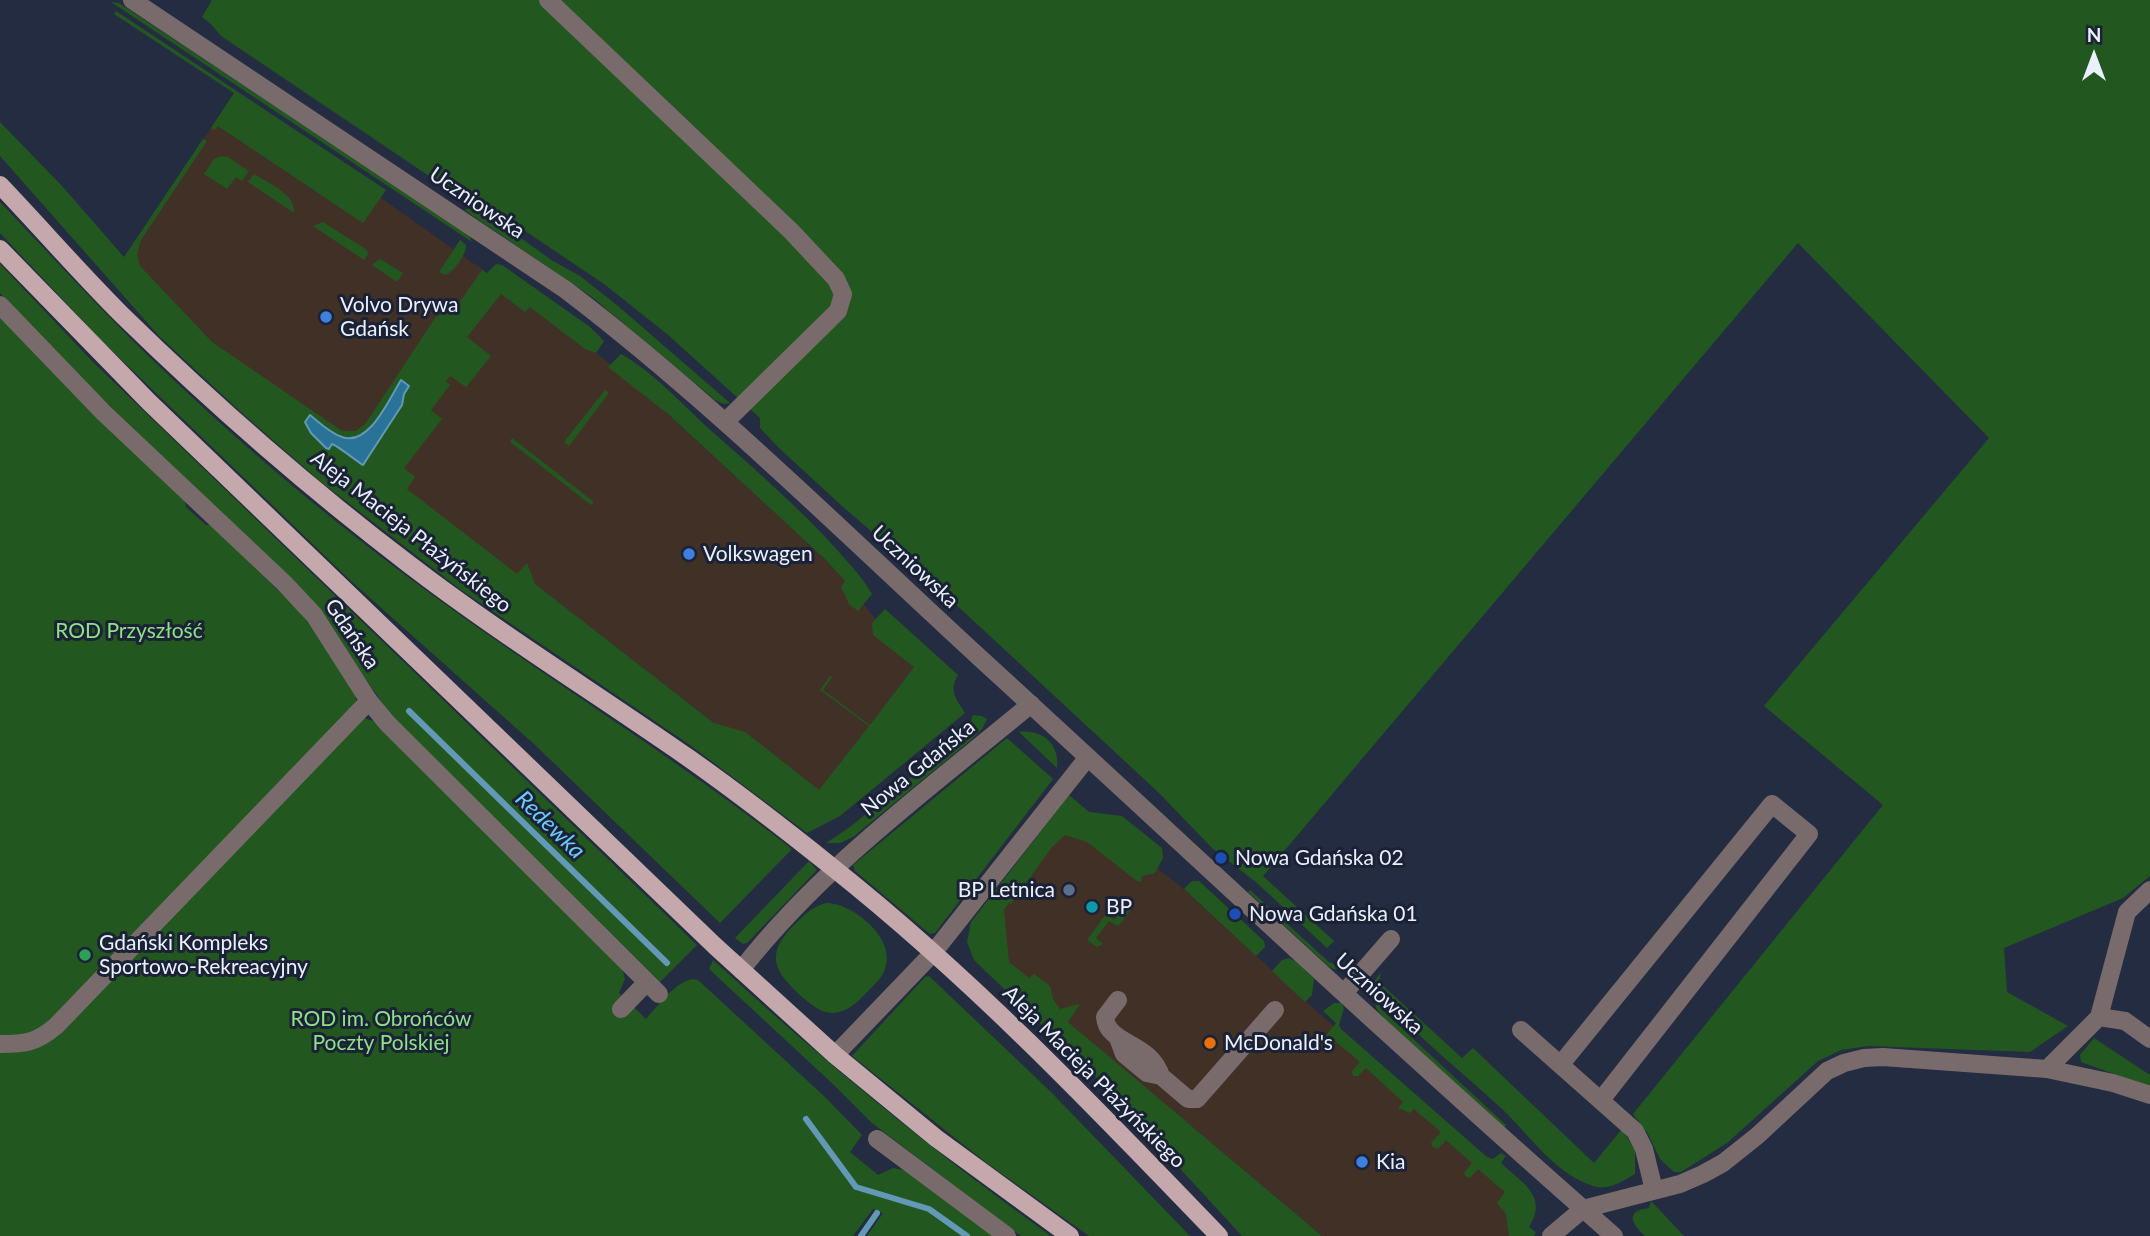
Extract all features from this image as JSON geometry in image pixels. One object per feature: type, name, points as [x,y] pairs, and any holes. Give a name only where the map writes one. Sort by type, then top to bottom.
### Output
[{"type":"main road","name":"Aleja Macieja Płażyńskiego","points":[[0,185],[120,313],[237,424],[323,496],[472,611],[694,762],[834,868],[933,953],[1080,1091],[1219,1236]]},
{"type":"main road","points":[[0,249],[149,402],[741,970],[835,1055],[936,1138],[1070,1236]]},
{"type":"street","name":"Uczniowska","points":[[132,0],[566,290],[623,334],[725,422],[1181,845],[1536,1169],[1614,1236]]},
{"type":"street","points":[[548,0],[791,231],[836,279],[843,294],[838,311],[725,422]]},
{"type":"street","name":"Gdańska","points":[[0,305],[103,412],[284,583],[314,615],[369,701],[387,723],[653,988],[621,1009]]},
{"type":"street","points":[[0,1044],[31,1042],[43,1037],[56,1026],[369,701]]},
{"type":"street","name":"Nowa Gdańska","points":[[834,868],[1031,704]]},
{"type":"street","points":[[835,1055],[933,953],[1088,757]]},
{"type":"street","points":[[1561,1064],[1772,804],[1809,834],[1601,1100]]},
{"type":"street","points":[[741,970],[763,941],[834,868]]},
{"type":"street","points":[[2047,1069],[2099,1017],[2127,912],[2150,890]]},
{"type":"street","points":[[1344,993],[1391,939]]},
{"type":"street","points":[[1118,1000],[1105,1017],[1107,1028],[1118,1038],[1124,1054],[1147,1073],[1161,1076],[1188,1098],[1201,1097],[1275,1010]]},
{"type":"street","points":[[2099,1017],[2125,1021],[2150,1039]]},
{"type":"street","points":[[1521,1030],[1627,1122],[1641,1140],[1654,1190]]},
{"type":"street","points":[[1551,1236],[1583,1209],[1692,1179],[1723,1163],[1819,1078],[1844,1063],[1864,1058],[1883,1057],[2047,1069],[2113,1083],[2150,1095]]},
{"type":"street","points":[[877,1139],[1007,1236]]},
{"type":"shaded area","points":[[231,98],[381,198],[551,318],[631,380],[826,560],[845,581],[914,667],[814,800],[554,599],[325,453],[124,258]]},
{"type":"shaded area","points":[[1066,827],[1154,866],[1179,885],[1313,1008],[1507,1178],[1509,1236],[1322,1236],[1009,973],[985,936]]},
{"type":"green space","points":[[212,0],[2150,0],[2150,876],[2123,898],[2004,948],[2007,992],[2068,1026],[2030,1052],[1868,1046],[1841,1050],[1818,1061],[1727,1143],[1681,1172],[1674,1172],[1660,1159],[1648,1134],[1633,1114],[1883,805],[1764,706],[1989,438],[1798,243],[1263,876],[1334,941],[1327,948],[1257,883],[1212,848],[1159,793],[950,599],[778,447],[760,428],[760,418],[667,334],[604,284],[491,208],[464,198],[441,184],[221,36],[202,17]]},
{"type":"green space","points":[[111,2],[119,3],[469,235],[472,242]]},
{"type":"green space","points":[[116,11],[386,190],[363,223],[218,126],[214,130],[211,128],[234,93],[114,14]]},
{"type":"green space","points":[[0,122],[62,186],[124,257],[203,139],[207,141],[141,240],[137,254],[140,266],[212,342],[342,431],[356,431],[366,423],[435,318],[461,300],[482,270],[487,273],[496,264],[502,265],[590,327],[604,341],[596,353],[585,349],[530,307],[525,312],[501,294],[467,337],[491,356],[466,387],[450,376],[446,381],[450,385],[431,410],[442,419],[404,468],[415,477],[407,489],[517,574],[527,563],[535,584],[714,723],[745,732],[819,790],[869,726],[820,690],[830,676],[832,677],[823,690],[870,725],[914,667],[873,635],[872,623],[885,609],[958,675],[954,691],[965,713],[840,816],[807,833],[690,745],[461,590],[321,482],[243,414],[159,336],[0,156]]},
{"type":"green space","points":[[228,157],[249,171],[242,181],[236,177],[227,189],[204,174],[214,159]]},
{"type":"green space","points":[[254,174],[286,195],[291,200],[294,213],[248,182]]},
{"type":"green space","points":[[0,202],[135,343],[202,407],[307,498],[463,617],[700,780],[792,849],[720,923],[534,744],[351,581],[100,339],[0,233]]},
{"type":"green space","points":[[468,208],[490,216],[553,261],[580,276],[730,403],[724,404],[715,400],[592,297],[467,212],[465,210]]},
{"type":"green space","points":[[323,222],[367,250],[368,254],[364,260],[313,226]]},
{"type":"green space","points":[[460,240],[466,245],[459,262],[446,275],[439,272]]},
{"type":"green space","points":[[380,259],[403,273],[397,282],[372,265]]},
{"type":"green space","points":[[0,264],[93,362],[697,945],[660,982],[393,718],[306,594],[105,401],[0,293]]},
{"type":"green space","points":[[0,316],[185,500],[186,507],[206,525],[211,525],[303,615],[356,695],[356,705],[363,718],[374,721],[621,965],[625,979],[619,993],[646,1019],[677,987],[691,979],[698,980],[825,1097],[862,1135],[850,1152],[878,1175],[893,1168],[904,1170],[994,1236],[867,1236],[883,1213],[873,1209],[853,1236],[0,1236]]},
{"type":"green space","points":[[621,354],[666,388],[824,535],[857,572],[872,594],[858,611],[849,604],[841,587],[845,581],[826,560],[668,414],[608,367]]},
{"type":"green space","points":[[605,390],[609,393],[569,446],[564,442]]},
{"type":"green space","points":[[512,438],[594,502],[591,505],[510,442]]},
{"type":"green space","points":[[973,715],[987,719],[971,740],[853,837],[840,843],[826,843],[850,827],[967,731]]},
{"type":"green space","points":[[1019,732],[1035,733],[1048,740],[1056,752],[1057,768]]},
{"type":"green space","points":[[1007,738],[1053,779],[935,933],[930,934],[855,871],[853,865]]},
{"type":"green space","points":[[1069,795],[1089,812],[1122,816],[1162,848],[1163,858],[1155,873],[1142,876],[1141,882],[1087,842],[1065,835],[1052,847],[1004,910],[1009,962],[1029,978],[1034,974],[1050,986],[1053,999],[1060,1009],[1080,1004],[1068,1022],[1322,1236],[1242,1236],[1095,1076],[974,960],[967,942],[971,922]]},
{"type":"green space","points":[[809,861],[817,870],[747,943],[743,944],[735,938]]},
{"type":"green space","points":[[1192,881],[1199,881],[1264,941],[1265,947],[1256,956],[1184,889]]},
{"type":"green space","points":[[1250,890],[1329,962],[1347,970],[1333,969],[1327,965],[1248,892]]},
{"type":"green space","points":[[1129,900],[1132,904],[1131,910],[1118,926],[1109,921],[1096,938],[1103,944],[1097,947],[1087,940],[1106,914],[1114,920]]},
{"type":"green space","points":[[826,903],[848,909],[870,925],[885,946],[887,958],[884,972],[876,983],[852,1006],[834,1013],[815,1007],[802,997],[780,972],[776,956],[783,937],[792,927],[812,909]]},
{"type":"green space","points":[[1289,958],[1314,979],[1312,995],[1305,1002],[1272,971],[1282,960]]},
{"type":"green space","points":[[713,960],[878,1103],[963,1171],[1051,1236],[1021,1236],[872,1123],[709,969]]},
{"type":"green space","points":[[1381,972],[1379,982],[1462,1058],[1473,1048],[1594,1163],[1622,1129],[1635,1151],[1635,1174],[1614,1185],[1596,1187],[1564,1171],[1387,1002],[1373,983]]},
{"type":"green space","points":[[929,976],[1051,1092],[1190,1236],[1089,1236],[984,1161],[852,1056],[925,977]]},
{"type":"green space","points":[[1372,993],[1382,1010],[1506,1125],[1504,1128],[1385,1019],[1377,1010]]},
{"type":"green space","points":[[1334,1003],[1341,1003],[1344,1008],[1339,1025],[1341,1029],[1487,1157],[1493,1159],[1501,1153],[1506,1156],[1501,1163],[1524,1184],[1534,1198],[1536,1207],[1529,1227],[1536,1232],[1534,1236],[1509,1236],[1506,1214],[1497,1203],[1505,1192],[1478,1169],[1470,1178],[1465,1176],[1464,1173],[1472,1163],[1446,1140],[1438,1149],[1433,1147],[1431,1143],[1441,1132],[1414,1109],[1410,1113],[1398,1108],[1403,1102],[1366,1068],[1358,1076],[1353,1076],[1352,1071],[1360,1062],[1333,1039],[1325,1048],[1318,1045],[1336,1023],[1323,1011]]},
{"type":"green space","points":[[2094,1038],[2150,1075],[2150,1087],[2081,1062],[2080,1055]]},
{"type":"green space","points":[[1651,1201],[1684,1236],[1645,1236],[1640,1231],[1634,1223],[1633,1215],[1649,1208]]},
{"type":"water","points":[[401,380],[409,386],[402,405],[363,465],[332,444],[329,449],[326,448],[311,433],[305,422],[310,415],[342,437],[361,435],[377,419]]},
{"type":"waterway","name":"Redewka","points":[[409,711],[667,963]]},
{"type":"waterway","name":"Redewka","points":[[806,1119],[856,1187],[929,1209],[967,1236]]},
{"type":"waterway","points":[[861,1236],[877,1213]]},
{"type":"place","name":"Volvo Drywa Gdańsk","points":[[326,317]]},
{"type":"place","name":"Volkswagen","points":[[689,554]]},
{"type":"place","name":"Nowa Gdańska 02","points":[[1221,858]]},
{"type":"place","name":"BP Letnica","points":[[1069,890]]},
{"type":"place","name":"BP","points":[[1092,907]]},
{"type":"place","name":"Nowa Gdańska 01","points":[[1235,914]]},
{"type":"place","name":"Gdański Kompleks Sportowo-Rekreacyjny","points":[[85,955]]},
{"type":"place","name":"McDonald's","points":[[1210,1043]]},
{"type":"place","name":"Kia","points":[[1362,1162]]},
{"type":"park label","name":"ROD Przyszłość","points":[[129,631]]},
{"type":"park label","name":"ROD im. Obrońców Poczty Polskiej","points":[[381,1031]]}]
